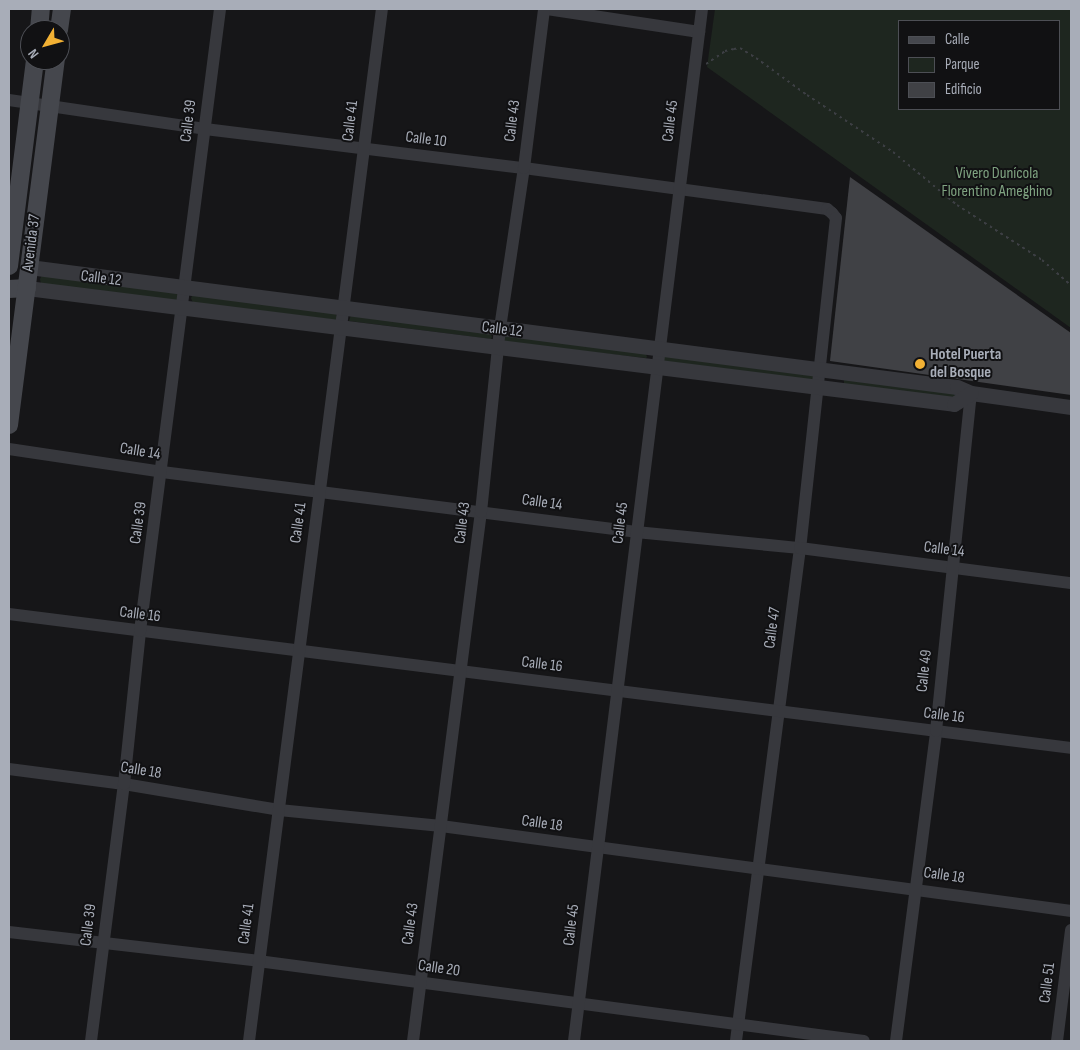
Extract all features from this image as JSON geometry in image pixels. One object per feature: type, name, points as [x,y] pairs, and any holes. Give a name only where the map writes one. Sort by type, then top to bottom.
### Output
[{"type":"main road","name":"Avenida 37","points":[[9,266],[34,70]]},
{"type":"main road","name":"Avenida 37","points":[[9,425],[55,70]]},
{"type":"main road","points":[[9,261],[29,267]]},
{"type":"main road","points":[[9,289],[27,288]]},
{"type":"street","name":"Calle 39","points":[[91,1041],[124,784],[140,631],[162,472],[220,9]]},
{"type":"street","name":"Calle 41","points":[[249,1041],[382,9]]},
{"type":"street","name":"Calle 43","points":[[413,1041],[419,982],[442,826],[481,512],[500,328],[524,168],[544,9]]},
{"type":"street","points":[[548,9],[699,32]]},
{"type":"street","name":"Calle 45","points":[[574,1041],[702,9]]},
{"type":"street","name":"Calle 10","points":[[9,100],[205,128],[524,168],[827,209],[836,218]]},
{"type":"street","name":"Calle 47","points":[[736,1041],[800,548],[836,218]]},
{"type":"street","name":"Calle 12","points":[[29,267],[957,387],[970,393],[1071,407]]},
{"type":"street","name":"Calle 12","points":[[27,288],[954,404],[970,393]]},
{"type":"street","name":"Calle 49","points":[[896,1041],[936,731],[970,393]]},
{"type":"street","name":"Calle 14","points":[[9,449],[162,472],[636,532],[800,548],[1071,583]]},
{"type":"street","name":"Calle 16","points":[[9,614],[1071,748]]},
{"type":"street","name":"Calle 18","points":[[9,769],[124,784],[279,810],[442,826],[1071,911]]},
{"type":"street","name":"Calle 51","points":[[1057,1041],[1071,930]]},
{"type":"street","name":"Calle 20","points":[[9,932],[103,945],[258,961],[864,1041]]},
{"type":"path","points":[[705,65],[725,51],[740,48],[893,152],[957,205],[1042,260],[1071,285]]},
{"type":"green space","name":"Vivero Dunícola Florentino Ameghino","points":[[715,9],[1071,9],[1071,328],[707,67]]},
{"type":"green space","points":[[42,275],[178,291],[179,301],[41,284],[40,279]]},
{"type":"green space","points":[[193,294],[335,313],[337,317],[336,320],[193,303],[191,298]]},
{"type":"green space","points":[[351,315],[490,332],[492,337],[491,339],[349,321]]},
{"type":"green space","points":[[504,336],[645,352],[647,357],[505,343]]},
{"type":"green space","points":[[663,353],[812,372],[814,380],[662,363]]},
{"type":"green space","points":[[844,379],[954,392],[956,395],[955,398],[844,384]]},
{"type":"building","points":[[850,177],[1071,333],[1071,395],[830,361]]},
{"type":"place","name":"Hotel Puerta del Bosque","points":[[920,364]]}]
